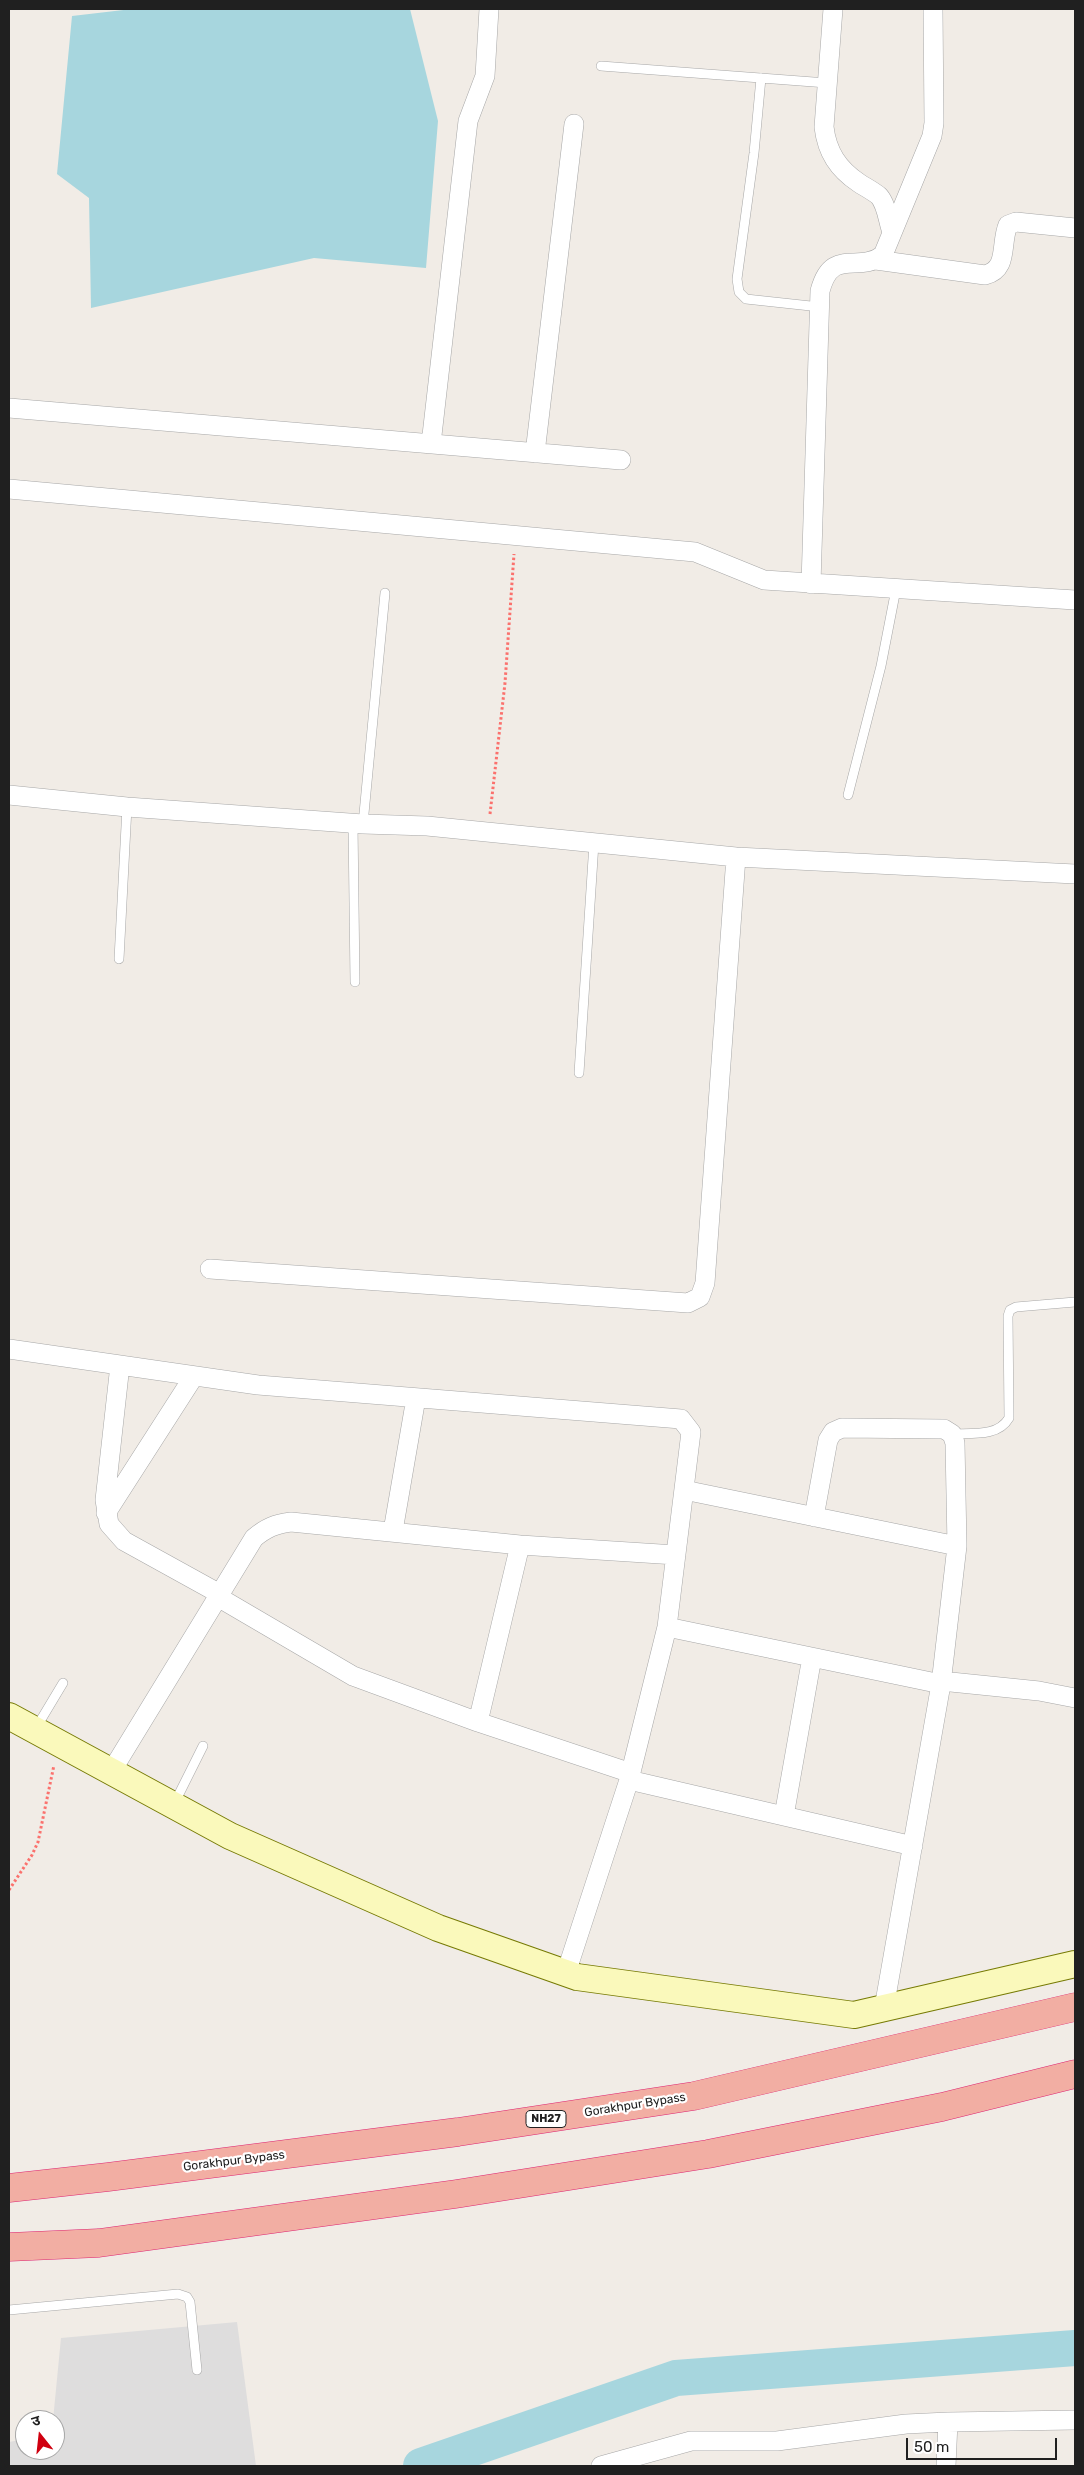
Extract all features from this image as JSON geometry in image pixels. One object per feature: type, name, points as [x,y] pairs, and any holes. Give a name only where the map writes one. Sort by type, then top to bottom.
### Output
[{"type":"highway","name":"Gorakhpur Bypass","points":[[9,2188],[108,2178],[458,2132],[694,2096],[1075,2007]]},
{"type":"highway","points":[[9,2247],[109,2242],[456,2194],[708,2154],[942,2107],[1075,2074]]},
{"type":"main road","points":[[9,1716],[230,1836],[438,1928],[577,1977],[854,2015],[1075,1964]]},
{"type":"street","points":[[431,444],[468,121],[485,76],[489,9]]},
{"type":"street","points":[[833,9],[824,127],[825,142],[831,155],[848,176],[878,195],[882,201],[892,232]]},
{"type":"street","points":[[876,260],[883,255],[932,136],[934,123],[933,9]]},
{"type":"street","points":[[535,453],[574,124]]},
{"type":"street","points":[[811,584],[820,291],[824,276],[833,267],[845,263],[876,260],[985,275],[994,273],[1001,266],[1005,231],[1008,225],[1016,222],[1075,228]]},
{"type":"street","points":[[9,408],[622,460]]},
{"type":"street","points":[[9,490],[695,552],[764,580],[1075,600]]},
{"type":"street","points":[[9,795],[127,807],[358,824],[427,826],[736,857],[1075,874]]},
{"type":"street","points":[[210,1270],[688,1303],[700,1296],[705,1283],[736,857]]},
{"type":"street","points":[[9,1349],[258,1385],[682,1419],[688,1425],[691,1432],[667,1627],[630,1777],[566,1973]]},
{"type":"street","points":[[120,1365],[108,1462],[106,1513],[109,1524],[124,1541],[353,1676],[630,1777],[913,1846]]},
{"type":"street","points":[[106,1513],[194,1376]]},
{"type":"street","points":[[393,1531],[416,1398]]},
{"type":"street","points":[[814,1517],[828,1440],[833,1432],[842,1428],[944,1429],[952,1434],[955,1443],[957,1546],[941,1682],[884,2008]]},
{"type":"street","points":[[684,1490],[957,1546]]},
{"type":"street","points":[[111,1772],[254,1538],[276,1524],[291,1522],[520,1545],[676,1555]]},
{"type":"street","points":[[478,1722],[520,1545]]},
{"type":"street","points":[[667,1627],[941,1682],[1039,1691],[1075,1698]]},
{"type":"street","points":[[784,1816],[812,1657]]},
{"type":"street","points":[[601,2466],[691,2441],[777,2441],[906,2424],[1075,2420]]},
{"type":"street","points":[[946,2466],[948,2422]]},
{"type":"lane","points":[[601,66],[827,83]]},
{"type":"lane","points":[[761,78],[754,153],[737,279],[739,292],[746,299],[820,307]]},
{"type":"lane","points":[[848,796],[881,666],[896,589]]},
{"type":"lane","points":[[355,982],[358,824],[385,592]]},
{"type":"lane","points":[[119,959],[127,807]]},
{"type":"lane","points":[[579,1073],[594,843]]},
{"type":"lane","points":[[952,1434],[995,1431],[1004,1427],[1009,1418],[1008,1316],[1010,1310],[1016,1307],[1075,1302]]},
{"type":"lane","points":[[35,1730],[63,1683]]},
{"type":"lane","points":[[173,1805],[203,1746]]},
{"type":"lane","points":[[9,2310],[178,2294],[187,2297],[190,2302],[197,2370]]},
{"type":"path","points":[[488,832],[502,712],[516,536]]},
{"type":"path","points":[[9,1890],[32,1855],[38,1842],[58,1744]]},
{"type":"shaded area","points":[[237,2322],[256,2466],[9,2466],[9,2442],[15,2441],[15,2460],[65,2460],[65,2410],[54,2410],[61,2338]]},
{"type":"water","points":[[132,9],[410,9],[438,121],[426,268],[314,258],[91,308],[89,198],[57,174],[72,16]]},
{"type":"waterway","points":[[421,2466],[676,2378],[1075,2348]]}]
